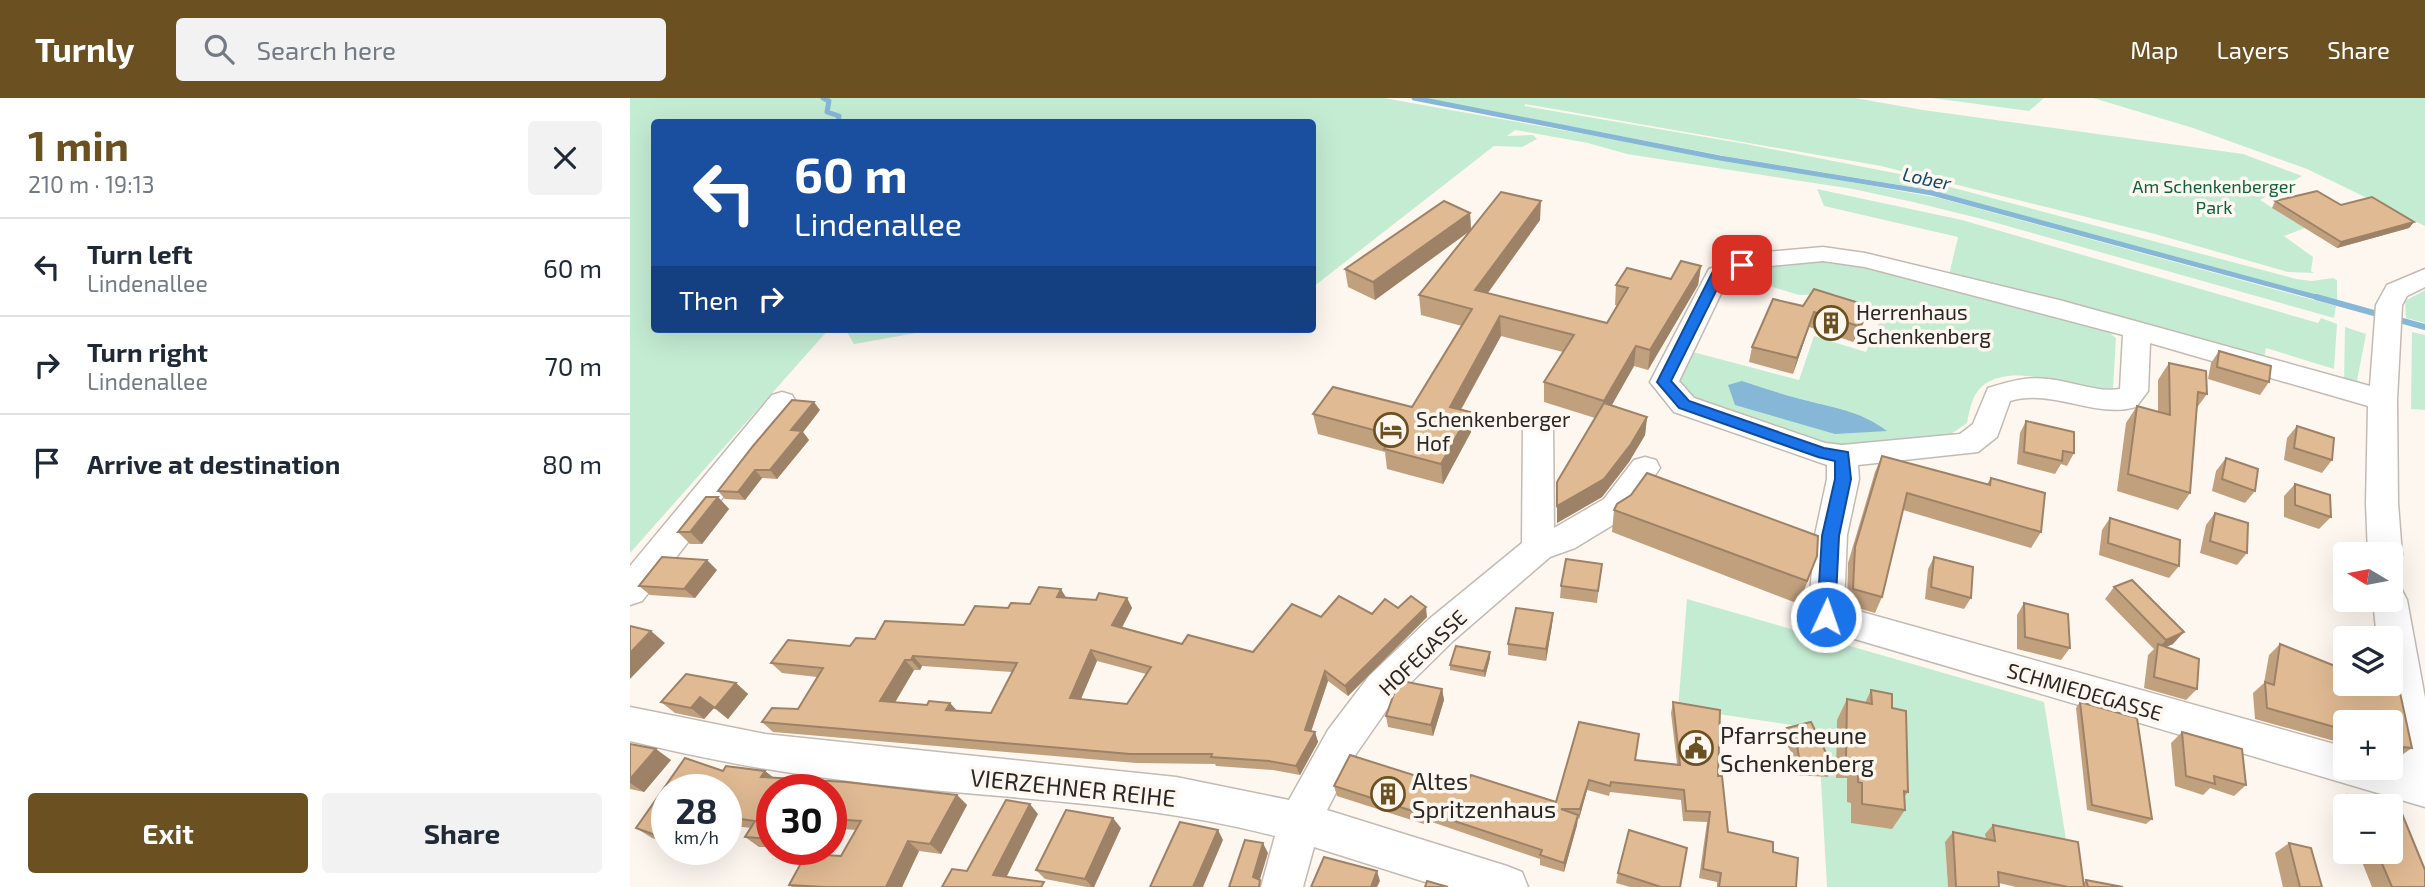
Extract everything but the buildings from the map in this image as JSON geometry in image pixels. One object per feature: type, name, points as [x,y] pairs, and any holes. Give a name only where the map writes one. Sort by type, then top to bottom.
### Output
[{"type":"street","points":[[2137,332],[2134,391],[2126,400],[2105,400],[2055,388],[2024,386],[1998,395],[1986,430],[1967,444],[1842,456],[1823,453],[1684,405],[1664,382],[1718,274],[1756,260],[1823,254],[1915,271],[2137,332],[2383,400]]},
{"type":"street","points":[[2384,542],[2383,400],[2389,318],[2396,291],[2425,277]]},
{"type":"street","points":[[630,591],[782,401]]},
{"type":"street","points":[[1538,425],[1538,548]]},
{"type":"street","name":"SCHMIEDEGASSE","points":[[1842,456],[1843,479],[1831,536],[1826,617],[2333,762]]},
{"type":"street","name":"HOFEGASSE","points":[[1282,887],[1299,823],[1342,742],[1382,687],[1441,630],[1538,548],[1563,539],[1615,508],[1645,468]]},
{"type":"street","points":[[2392,612],[2425,788],[2397,780]]},
{"type":"street","name":"VIERZEHNER REIHE","points":[[630,724],[805,760],[1177,797],[1299,823],[1507,887]]},
{"type":"green space","points":[[630,98],[1384,98],[1939,198],[2336,306],[2334,318],[1986,220],[1853,189],[1627,154],[1588,143],[1515,130],[1507,136],[1533,135],[1537,139],[1522,147],[1494,146],[1316,285],[1316,119],[651,119],[651,333],[825,333],[630,553]]},
{"type":"green space","name":"Am Schenkenberger Park","points":[[1423,98],[1855,98],[1923,110],[2243,154],[2302,176],[2260,200],[2305,228],[2284,236],[2313,257],[2311,271],[2314,273],[2288,272],[2155,234],[1881,166],[1525,104],[1524,106],[1746,144],[1905,175],[2296,279],[2312,281],[2333,278],[2337,280],[2337,301],[1930,190],[1725,156]]},
{"type":"green space","points":[[1932,98],[2044,98],[2029,111]]},
{"type":"green space","points":[[2093,98],[2425,98],[2425,226],[2307,169],[2193,128]]},
{"type":"green space","points":[[1817,189],[1962,220],[2318,323],[2321,318],[2337,324],[2334,369],[2266,348],[2263,362],[1949,275],[1958,237],[1824,206]]},
{"type":"green space","points":[[1826,260],[1870,266],[2105,329],[2116,338],[2113,388],[2089,389],[2035,377],[2009,376],[1985,384],[1977,392],[1967,423],[1951,434],[1841,447],[1696,401],[1677,380],[1693,352],[1799,380],[1814,336],[1866,352],[1883,314],[1835,294],[1799,295],[1732,275],[1759,264]]},
{"type":"green space","points":[[2425,290],[2425,323],[2406,318],[2405,301]]},
{"type":"green space","points":[[2345,327],[2366,334],[2357,381],[2344,382]]},
{"type":"green space","points":[[2412,332],[2425,335],[2425,410],[2411,409]]},
{"type":"green space","points":[[847,333],[916,333],[854,344]]},
{"type":"green space","points":[[1687,599],[2044,702],[2068,852],[1986,835],[1986,850],[1945,843],[1948,887],[1827,887],[1818,729],[1678,708]]},
{"type":"water","points":[[1742,381],[1856,414],[1887,431],[1835,434],[1735,405],[1728,385]]},
{"type":"waterway","points":[[823,98],[829,101],[827,112],[839,116],[838,119]]},
{"type":"waterway","name":"Lober","points":[[1414,98],[1720,158],[1932,193],[2323,299]]},
{"type":"waterway","name":"Lober","points":[[2316,297],[2425,327]]},
{"type":"place","name":"Herrenhaus Schenkenberg","points":[[1831,323]]},
{"type":"place","name":"Schenkenberger Hof","points":[[1391,430]]},
{"type":"place","name":"Pfarrscheune Schenkenberg","points":[[1696,748]]},
{"type":"place","name":"Altes Spritzenhaus","points":[[1388,794]]},
{"type":"route","points":[[1742,265],[1718,274],[1664,382],[1684,405],[1823,453],[1842,456],[1843,479],[1831,536],[1826,617]]}]
